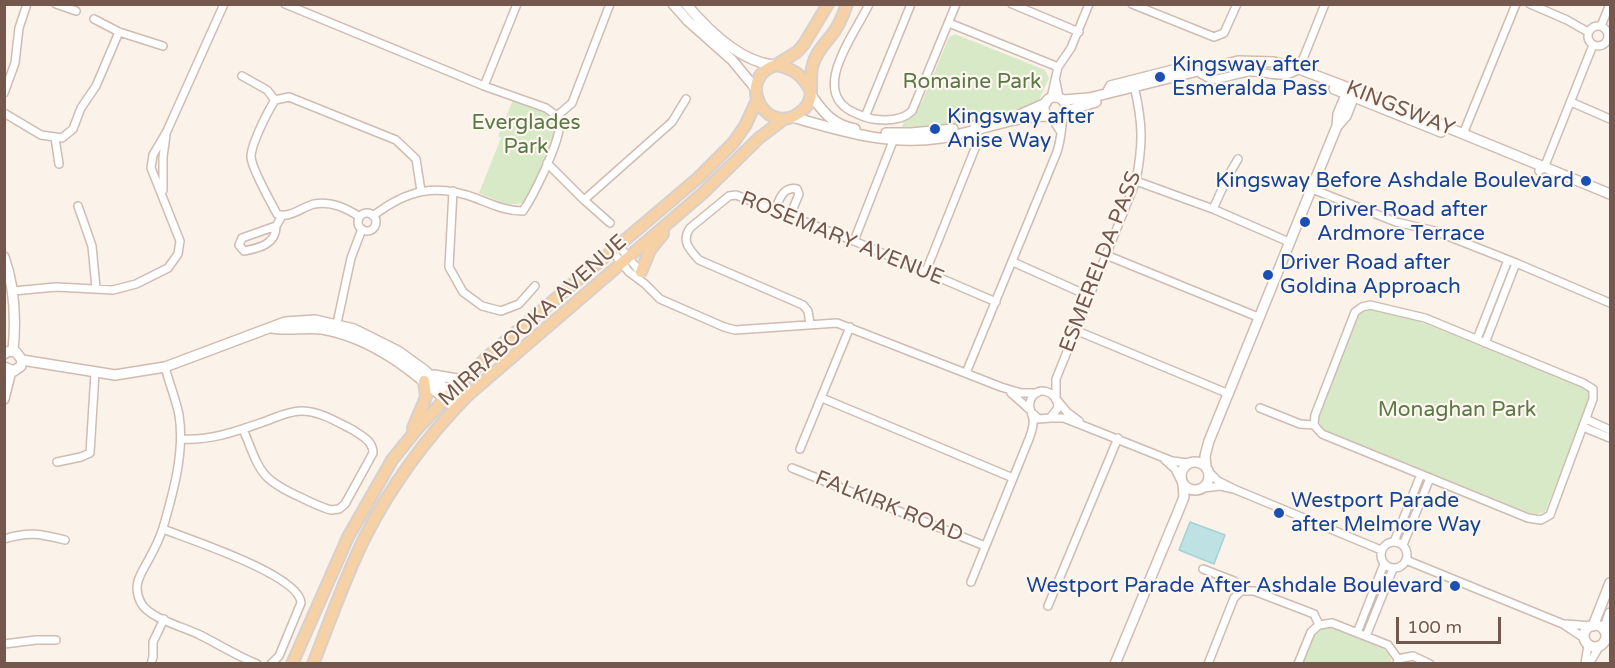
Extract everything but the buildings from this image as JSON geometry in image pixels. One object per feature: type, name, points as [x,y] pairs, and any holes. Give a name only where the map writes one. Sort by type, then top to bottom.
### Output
[{"type":"main road","points":[[674,4],[688,21],[732,60],[768,114],[788,118],[805,109],[811,93],[813,63],[818,52],[837,27],[847,4]]},
{"type":"main road","points":[[686,4],[695,15],[749,58],[762,64],[797,72],[806,81],[811,93]]},
{"type":"main road","points":[[756,95],[762,73],[797,52],[828,4]]},
{"type":"main road","name":"KINGSWAY","points":[[788,118],[852,134],[894,136],[975,128],[1022,118],[1058,119],[1065,113],[1184,74],[1228,63],[1274,62],[1542,169],[1611,194]]},
{"type":"main road","name":"KINGSWAY","points":[[975,128],[1055,100],[1089,98],[1235,66],[1256,64],[1297,70]]},
{"type":"main road","points":[[1178,512],[1188,498],[1209,480],[1205,456],[1209,441],[1337,126],[1346,116],[1351,92]]},
{"type":"main road","name":"KINGSWAY","points":[[1351,92],[1463,134],[1611,200]]},
{"type":"main road","name":"KINGSWAY","points":[[811,93],[822,111],[840,125],[894,136]]},
{"type":"main road","name":"MIRRABOOKA AVENUE","points":[[292,663],[348,537],[392,460],[405,444],[488,356],[698,178],[733,143],[745,126],[756,95]]},
{"type":"main road","points":[[1050,117],[1045,110],[1055,100],[1065,113]]},
{"type":"main road","name":"MIRRABOOKA AVENUE","points":[[313,663],[364,538],[399,480],[436,430],[458,405],[703,193],[759,138],[788,118]]},
{"type":"main road","points":[[641,272],[650,250],[680,213]]},
{"type":"main road","points":[[4,257],[13,291],[15,330],[9,352],[19,354],[22,360],[19,368],[8,369],[4,399]]},
{"type":"main road","points":[[22,360],[115,375],[165,367],[271,328],[336,328],[426,377],[458,405]]},
{"type":"main road","points":[[426,377],[463,380]]},
{"type":"main road","points":[[405,444],[426,397],[426,377]]},
{"type":"main road","points":[[1115,663],[1184,496],[1182,469],[1209,441]]},
{"type":"main road","points":[[1189,462],[1198,462],[1207,469]]},
{"type":"main road","points":[[1182,482],[1190,489],[1201,489]]},
{"type":"main road","points":[[1611,584],[1592,626],[1586,630],[1586,642],[1604,646],[1611,613]]},
{"type":"main road","points":[[1592,626],[1607,634]]},
{"type":"street","points":[[4,93],[15,63],[19,28],[27,4]]},
{"type":"street","points":[[56,4],[76,11]]},
{"type":"street","points":[[13,291],[56,287],[113,290],[136,284],[168,268],[178,254],[180,241],[164,201],[162,165],[167,131],[224,4]]},
{"type":"street","points":[[285,4],[484,86],[546,108],[557,116],[559,129],[547,163],[523,211],[510,211],[463,193],[421,190],[395,200],[373,216]]},
{"type":"street","points":[[484,86],[517,4]]},
{"type":"street","points":[[557,116],[572,103],[610,4]]},
{"type":"street","points":[[869,4],[842,57],[833,86],[838,101],[848,110],[865,117],[894,120],[905,117],[912,111],[956,4]]},
{"type":"street","points":[[865,117],[911,4]]},
{"type":"street","points":[[1012,4],[1079,32]]},
{"type":"street","points":[[1055,100],[1055,80],[1058,68],[1079,32],[1089,4]]},
{"type":"street","points":[[1132,4],[1214,37],[1224,33],[1237,4]]},
{"type":"street","points":[[1297,70],[1325,4]]},
{"type":"street","points":[[1463,134],[1516,4]]},
{"type":"street","points":[[1530,4],[1588,32]]},
{"type":"street","points":[[1601,26],[1610,4]]},
{"type":"street","points":[[94,19],[119,32],[163,46]]},
{"type":"street","points":[[949,24],[1058,68]]},
{"type":"street","points":[[1601,26],[1606,30],[1609,40],[1600,46],[1593,45],[1588,39],[1588,32],[1593,27],[1601,26]]},
{"type":"street","points":[[4,113],[41,135],[62,138],[73,129],[81,108],[96,86],[119,32]]},
{"type":"street","points":[[1542,169],[1593,45]]},
{"type":"street","name":"KINGSWAY","points":[[1106,93],[1110,85],[1173,69],[1184,74]]},
{"type":"street","points":[[243,76],[267,90],[275,100]]},
{"type":"street","name":"ESMERELDA PASS","points":[[1056,399],[1056,379],[1136,181],[1142,149],[1141,120],[1134,89]]},
{"type":"street","points":[[282,216],[277,214],[263,188],[251,157],[262,120],[275,100],[289,97],[396,140],[416,159],[421,190]]},
{"type":"street","points":[[584,200],[672,122],[686,99]]},
{"type":"street","points":[[1571,102],[1611,119]]},
{"type":"street","points":[[966,373],[1057,152],[1065,113]]},
{"type":"street","points":[[1050,117],[1060,131]]},
{"type":"street","points":[[926,271],[976,146],[975,128]]},
{"type":"street","points":[[854,241],[894,136]]},
{"type":"street","points":[[55,138],[59,164]]},
{"type":"street","points":[[1213,209],[1227,176],[1238,159]]},
{"type":"street","points":[[547,163],[610,224]]},
{"type":"street","points":[[1136,181],[1213,209],[1289,242]]},
{"type":"street","points":[[775,210],[780,197],[786,190],[797,189],[799,194],[790,216]]},
{"type":"street","points":[[1312,189],[1396,222],[1435,231],[1611,303]]},
{"type":"street","points":[[453,191],[449,267],[463,292],[482,306],[501,311],[519,304],[535,286]]},
{"type":"street","name":"ROSEMARY AVENUE","points":[[810,324],[808,311],[803,305],[703,263],[688,248],[685,240],[690,228],[729,196],[736,195],[854,241],[996,302]]},
{"type":"street","points":[[276,226],[243,238],[239,245],[244,251],[253,250],[273,241],[276,226],[282,216],[312,205],[341,206],[360,217]]},
{"type":"street","points":[[78,206],[92,246],[96,288]]},
{"type":"street","points":[[365,214],[373,216],[376,221],[375,226],[368,231],[362,229],[358,222],[360,217],[365,214]]},
{"type":"street","points":[[336,328],[351,258],[362,229]]},
{"type":"street","points":[[615,248],[660,299],[724,327],[735,330],[837,323],[1001,387],[1021,393],[1051,393],[1067,412],[1083,424]]},
{"type":"street","points":[[1106,255],[1258,317]]},
{"type":"street","points":[[625,260],[641,272],[645,284]]},
{"type":"street","points":[[1476,339],[1508,260]]},
{"type":"street","points":[[1013,262],[1089,296]]},
{"type":"street","points":[[1485,343],[1516,263]]},
{"type":"street","points":[[1260,408],[1300,424],[1314,425],[1322,434],[1528,518],[1541,520],[1550,515],[1593,399],[1593,389],[1583,382],[1425,318],[1370,305],[1355,312],[1315,415],[1314,425]]},
{"type":"street","points":[[800,449],[850,327]]},
{"type":"street","points":[[1075,330],[1228,394]]},
{"type":"street","name":"ESMERELDA PASS","points":[[1040,392],[1061,366]]},
{"type":"street","points":[[165,367],[179,414],[181,439],[177,469],[163,529],[136,585],[141,602],[148,611],[200,635],[238,660],[257,663]]},
{"type":"street","points":[[57,462],[90,453],[95,373]]},
{"type":"street","points":[[1001,387],[1013,394],[1039,419],[1064,418],[1172,460],[1189,462]]},
{"type":"street","points":[[971,582],[1029,439],[1034,423],[1030,403],[1040,392]]},
{"type":"street","points":[[822,398],[1013,478]]},
{"type":"street","points":[[1029,439],[1040,425],[1056,412],[1056,399]]},
{"type":"street","points":[[181,439],[200,440],[243,429],[290,412],[303,411],[315,413],[357,433],[372,445],[372,458],[345,504],[339,509],[331,510],[270,482],[259,468],[243,429]]},
{"type":"street","points":[[1584,423],[1611,430]]},
{"type":"street","points":[[1584,423],[1611,438]]},
{"type":"street","points":[[1048,606],[1118,438]]},
{"type":"street","points":[[1159,454],[1175,469],[1182,482]]},
{"type":"street","name":"FALKIRK ROAD","points":[[792,468],[985,546]]},
{"type":"street","points":[[1207,469],[1218,481],[1234,489],[1382,549]]},
{"type":"street","points":[[1394,542],[1421,474]]},
{"type":"street","points":[[1403,545],[1430,478]]},
{"type":"street","points":[[1201,489],[1220,486],[1234,489]]},
{"type":"street","points":[[163,529],[267,571],[294,589],[300,596],[301,603],[279,656],[271,663]]},
{"type":"street","points":[[4,539],[34,532],[65,540]]},
{"type":"street","points":[[1394,542],[1403,545],[1407,553],[1406,560],[1400,567],[1393,569],[1384,564],[1380,556],[1382,549],[1388,543],[1394,542]]},
{"type":"street","points":[[1406,560],[1563,624],[1586,642],[1587,663]]},
{"type":"street","points":[[1357,633],[1384,564]]},
{"type":"street","points":[[1203,569],[1234,582],[1241,591]]},
{"type":"street","points":[[1366,636],[1393,569]]},
{"type":"street","points":[[1208,663],[1234,598],[1241,591],[1254,591],[1314,614],[1318,625]]},
{"type":"street","points":[[151,663],[153,642],[164,619]]},
{"type":"street","points":[[1298,663],[1311,632],[1318,625],[1332,623],[1388,645],[1398,661],[1413,656],[1430,663]]},
{"type":"street","points":[[1563,624],[1592,626]]},
{"type":"street","points":[[4,644],[56,640]]},
{"type":"street","points":[[1587,663],[1604,646]]},
{"type":"green space","name":"Romaine Park","points":[[955,34],[1045,70],[1049,78],[1039,100],[1024,107],[953,126],[902,128],[904,120],[921,104],[949,37]]},
{"type":"green space","name":"Everglades Park","points":[[513,100],[544,111],[553,117],[556,129],[527,199],[522,203],[508,205],[479,193]]},
{"type":"green space","name":"Monaghan Park","points":[[1370,309],[1416,320],[1588,391],[1590,398],[1545,512],[1529,513],[1324,430],[1319,423],[1319,415],[1358,315],[1362,310]]},
{"type":"green space","points":[[1328,627],[1360,636],[1377,644],[1389,655],[1392,663],[1301,664],[1313,637],[1317,632]]},
{"type":"water","points":[[1190,522],[1225,535],[1214,564],[1179,550]]},
{"type":"place","name":"Kingsway after Esmeralda Pass","points":[[1160,77]]},
{"type":"place","name":"Kingsway after Anise Way","points":[[935,129]]},
{"type":"place","name":"Kingsway Before Ashdale Boulevard","points":[[1586,181]]},
{"type":"place","name":"Driver Road after Ardmore Terrace","points":[[1305,222]]},
{"type":"place","name":"Driver Road after Goldina Approach","points":[[1268,275]]},
{"type":"place","name":"Westport Parade after Melmore Way","points":[[1279,513]]},
{"type":"place","name":"Westport Parade After Ashdale Boulevard","points":[[1455,586]]}]
